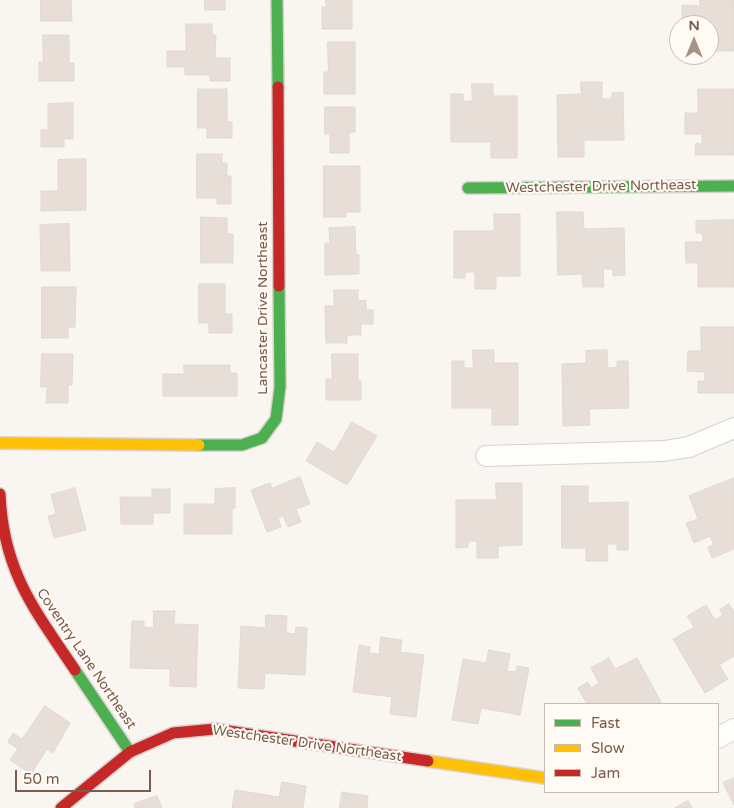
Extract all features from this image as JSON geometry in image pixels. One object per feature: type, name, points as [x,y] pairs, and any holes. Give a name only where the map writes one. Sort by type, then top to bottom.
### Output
[{"type":"street","name":"Lancaster Drive Northeast","points":[[0,443],[242,445],[262,438],[276,418],[280,387],[277,0]]},
{"type":"street","name":"Westchester Drive Northeast","points":[[468,188],[734,186]]},
{"type":"street","points":[[486,456],[664,451],[688,447],[734,428]]},
{"type":"street","name":"Coventry Lane Northeast","points":[[0,494],[1,524],[11,561],[25,596],[130,752]]},
{"type":"street","name":"Westchester Drive Northeast","points":[[61,808],[130,752],[173,732],[216,729],[544,778]]},
{"type":"street","points":[[719,737],[734,729]]},
{"type":"building","points":[[41,0],[71,0],[72,21],[41,21]]},
{"type":"building","points":[[205,0],[225,0],[225,10],[205,10]]},
{"type":"building","points":[[326,0],[352,0],[352,29],[322,29],[322,7],[326,7]]},
{"type":"building","points":[[700,0],[734,0],[734,51],[719,51],[719,15],[682,15],[682,5],[700,6]]},
{"type":"building","points":[[186,24],[212,24],[212,35],[216,35],[215,58],[230,58],[230,81],[210,81],[210,75],[185,75],[185,67],[167,67],[167,51],[186,51]]},
{"type":"building","points":[[43,35],[69,35],[69,63],[74,63],[74,81],[39,81],[39,62],[43,62]]},
{"type":"building","points":[[328,42],[355,42],[355,94],[324,94],[324,72],[328,72]]},
{"type":"building","points":[[581,82],[602,82],[602,99],[612,99],[612,93],[623,92],[624,140],[584,140],[584,157],[558,157],[557,95],[581,94]]},
{"type":"building","points":[[472,84],[493,84],[493,96],[517,96],[517,158],[491,158],[491,142],[451,142],[451,94],[463,94],[463,101],[472,101]]},
{"type":"building","points":[[198,89],[227,89],[227,122],[232,122],[232,138],[207,138],[207,128],[198,128]]},
{"type":"building","points":[[698,89],[734,89],[734,155],[695,155],[696,143],[702,144],[702,134],[685,134],[685,113],[698,113]]},
{"type":"building","points":[[73,103],[73,139],[64,139],[64,147],[41,147],[41,130],[48,130],[48,104]]},
{"type":"building","points":[[325,107],[355,107],[355,132],[349,132],[349,153],[330,153],[330,134],[325,134]]},
{"type":"building","points":[[197,154],[222,154],[222,163],[227,163],[227,176],[231,176],[231,204],[217,204],[217,198],[197,198]]},
{"type":"building","points":[[86,159],[86,210],[41,211],[41,191],[58,191],[58,160]]},
{"type":"building","points":[[324,166],[360,166],[360,212],[346,212],[346,217],[324,217]]},
{"type":"building","points":[[557,212],[583,212],[584,229],[624,228],[625,275],[613,276],[613,269],[603,269],[604,287],[583,287],[582,274],[558,275]]},
{"type":"building","points":[[494,214],[520,214],[520,276],[496,276],[496,289],[475,289],[475,272],[465,272],[465,278],[454,278],[454,231],[494,231]]},
{"type":"building","points":[[201,217],[227,218],[227,234],[233,234],[233,263],[201,263]]},
{"type":"building","points":[[734,220],[734,287],[698,287],[698,263],[686,263],[685,242],[703,242],[702,233],[696,233],[696,221]]},
{"type":"building","points":[[69,224],[70,271],[41,271],[40,225]]},
{"type":"building","points":[[355,227],[356,255],[359,255],[359,274],[325,275],[325,243],[330,243],[329,228]]},
{"type":"building","points":[[199,284],[225,284],[225,314],[232,314],[232,333],[209,333],[209,323],[199,323]]},
{"type":"building","points":[[42,287],[76,287],[75,327],[68,327],[68,338],[42,338]]},
{"type":"building","points":[[334,290],[358,290],[358,301],[366,300],[366,310],[373,310],[373,324],[361,324],[361,335],[347,335],[347,343],[326,343],[325,306],[334,306]]},
{"type":"building","points":[[701,327],[734,327],[734,393],[698,393],[698,381],[705,381],[705,372],[687,371],[688,351],[701,351]]},
{"type":"building","points":[[473,350],[494,350],[494,363],[518,363],[518,425],[492,425],[492,408],[452,408],[452,361],[464,361],[464,368],[473,368]]},
{"type":"building","points":[[607,350],[608,368],[617,367],[617,361],[628,361],[629,408],[589,409],[590,425],[563,426],[562,364],[586,363],[586,351]]},
{"type":"building","points":[[42,354],[73,354],[72,385],[68,386],[68,403],[46,403],[47,387],[41,387]]},
{"type":"building","points":[[332,354],[358,354],[358,381],[361,381],[361,400],[326,400],[326,379],[332,379]]},
{"type":"building","points":[[184,365],[230,365],[230,373],[237,373],[237,396],[163,396],[163,374],[184,374]]},
{"type":"building","points":[[352,422],[377,436],[347,485],[306,461],[317,442],[334,452]]},
{"type":"building","points":[[300,477],[310,504],[296,509],[301,522],[288,527],[283,516],[278,518],[281,527],[267,532],[251,490],[270,483],[272,488]]},
{"type":"building","points":[[734,478],[734,549],[712,558],[708,547],[714,545],[710,536],[694,543],[686,523],[698,519],[689,496]]},
{"type":"building","points":[[496,483],[522,483],[522,545],[498,546],[498,558],[477,558],[477,541],[468,541],[468,547],[456,548],[456,500],[496,500]]},
{"type":"building","points":[[562,486],[588,486],[588,503],[628,502],[628,550],[617,550],[617,544],[607,544],[608,561],[586,561],[586,548],[562,548]]},
{"type":"building","points":[[75,488],[86,530],[54,538],[48,516],[56,514],[51,495]]},
{"type":"building","points":[[235,488],[235,508],[232,508],[232,534],[184,534],[184,504],[215,504],[215,489]]},
{"type":"building","points":[[152,489],[170,489],[170,513],[153,513],[153,524],[121,524],[120,497],[152,497]]},
{"type":"building","points":[[729,604],[734,612],[734,656],[719,665],[728,679],[705,693],[673,639],[694,627],[687,616],[706,605],[715,620],[723,615],[720,610]]},
{"type":"building","points":[[154,611],[175,611],[174,624],[198,625],[196,687],[170,686],[170,669],[130,668],[132,621],[144,621],[144,627],[153,628]]},
{"type":"building","points":[[266,615],[287,616],[286,633],[295,634],[296,627],[307,628],[305,675],[265,673],[264,689],[238,688],[241,626],[265,628]]},
{"type":"building","points":[[381,637],[402,640],[400,652],[424,655],[416,717],[390,714],[392,697],[353,692],[359,645],[370,647],[369,653],[379,654]]},
{"type":"building","points":[[489,650],[510,654],[507,671],[516,672],[517,666],[529,668],[520,715],[481,708],[478,724],[452,720],[463,659],[486,663]]},
{"type":"building","points":[[609,658],[615,669],[637,658],[661,703],[586,703],[578,688],[588,682],[591,688],[599,683],[591,668]]},
{"type":"building","points":[[45,706],[70,723],[53,753],[47,749],[31,774],[10,760],[18,749],[8,742],[13,733],[22,739]]},
{"type":"building","points":[[734,778],[734,805],[723,783]]},
{"type":"building","points":[[282,782],[306,786],[303,808],[232,808],[235,790],[279,797]]},
{"type":"building","points":[[342,792],[368,796],[367,808],[340,808]]},
{"type":"building","points":[[157,796],[162,808],[135,808],[134,804]]},
{"type":"building","points":[[688,801],[692,808],[675,808]]},
{"type":"traffic: fast","points":[[277,0],[278,87]]},
{"type":"traffic: fast","points":[[468,188],[734,186]]},
{"type":"traffic: fast","points":[[199,445],[242,445],[262,438],[276,419],[280,387],[279,286]]},
{"type":"traffic: fast","points":[[75,670],[130,752]]},
{"type":"traffic: slow","points":[[0,443],[199,445]]},
{"type":"traffic: slow","points":[[428,761],[544,778]]},
{"type":"traffic: jam","points":[[278,87],[279,286]]},
{"type":"traffic: jam","points":[[0,494],[2,521],[14,567],[34,608],[75,670]]},
{"type":"traffic: jam","points":[[61,808],[130,752],[173,733],[215,729],[428,761]]}]
